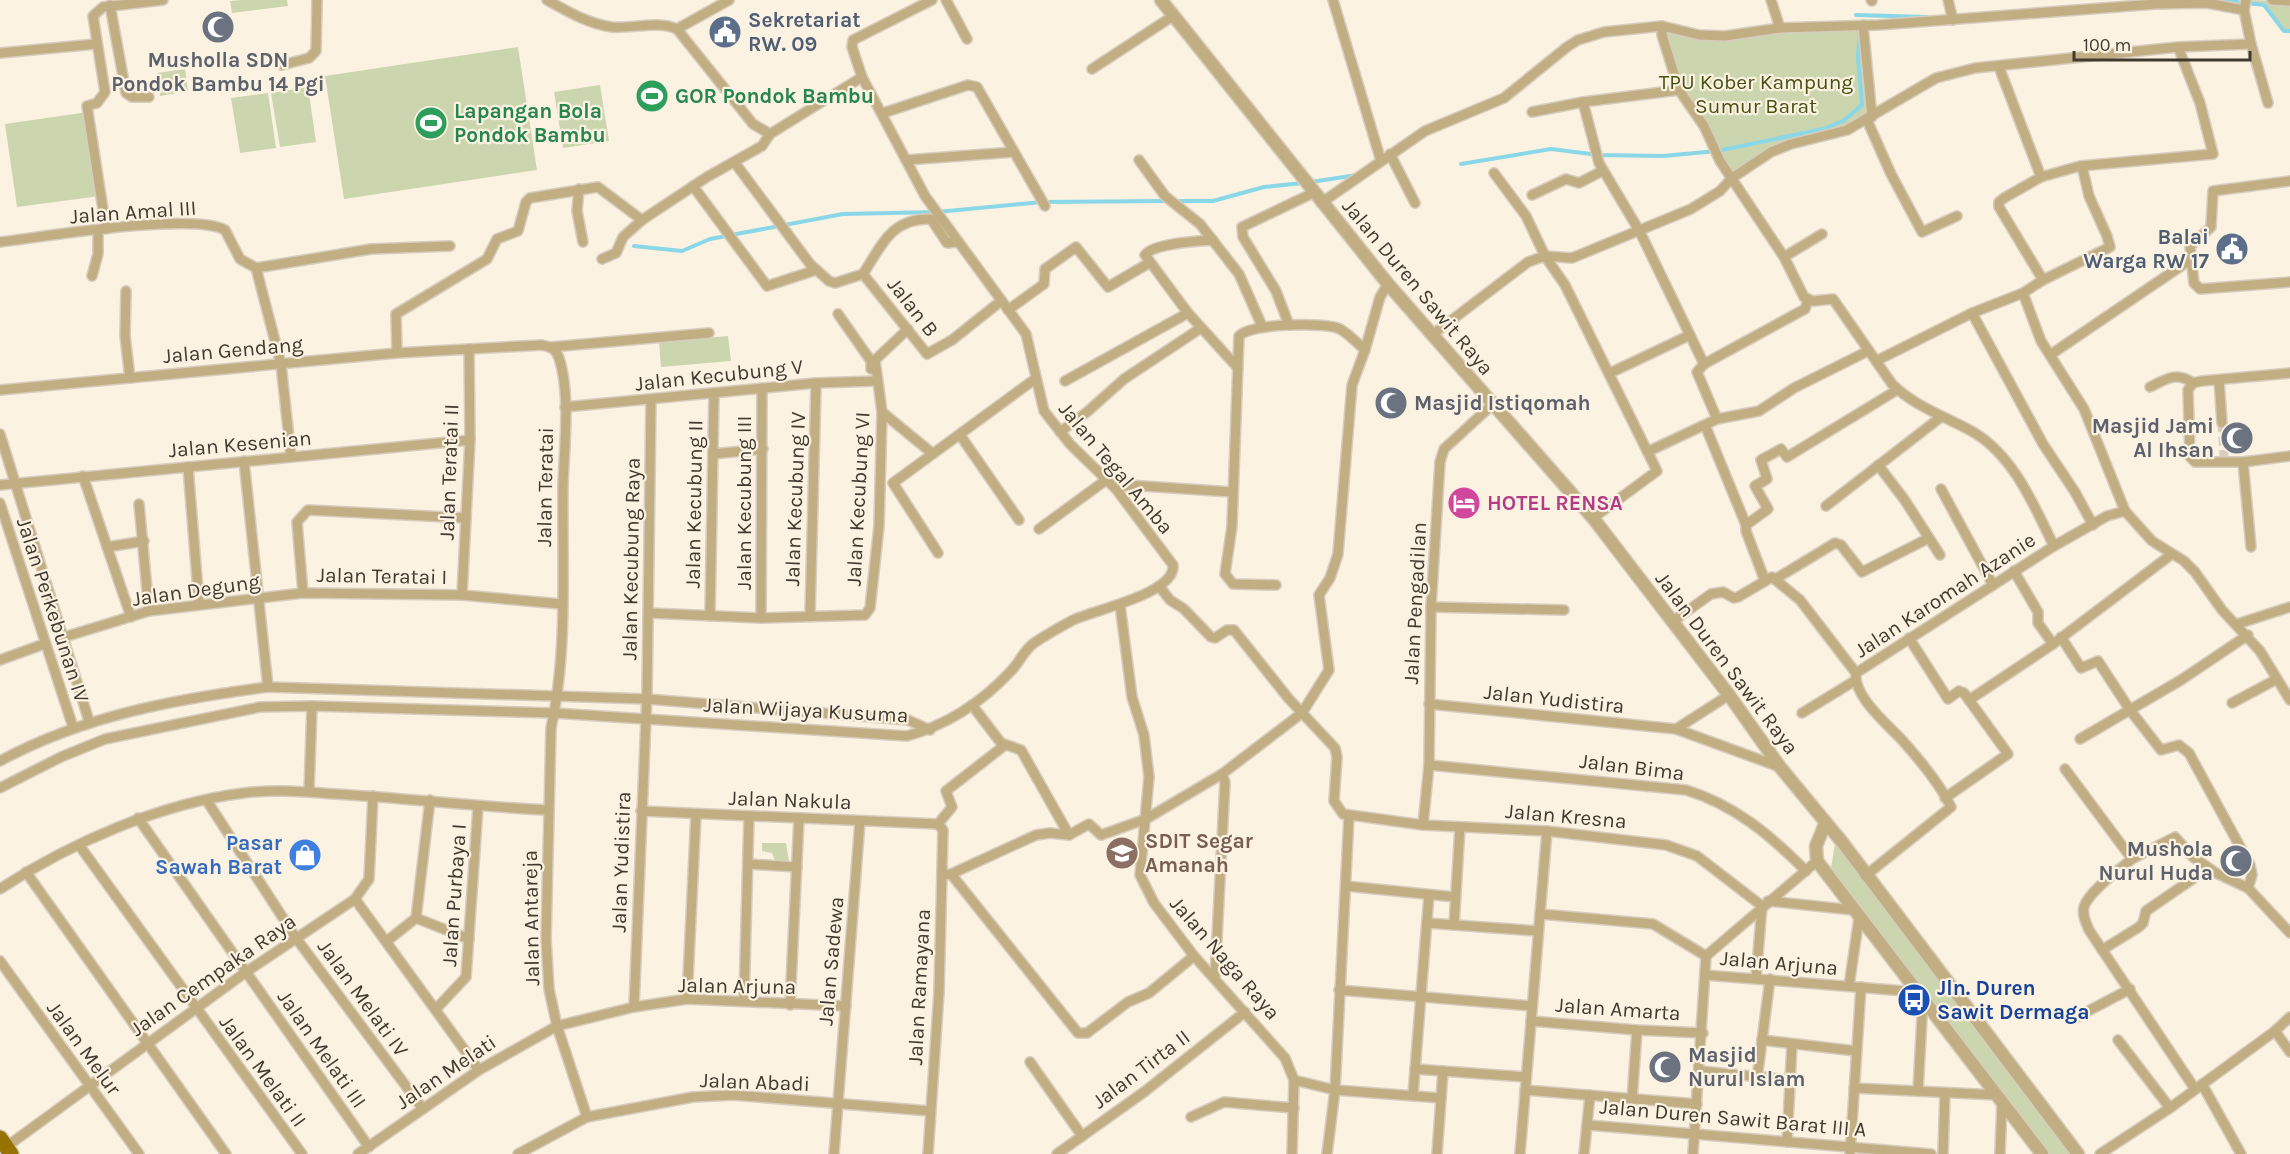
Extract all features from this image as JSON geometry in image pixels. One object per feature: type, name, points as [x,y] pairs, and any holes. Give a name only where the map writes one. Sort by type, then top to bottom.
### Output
[{"type":"street","points":[[92,276],[102,230],[87,106],[97,103],[105,92],[93,16],[97,10],[110,5],[163,0]]},
{"type":"street","points":[[282,65],[309,58],[317,49],[317,0]]},
{"type":"street","points":[[547,0],[563,3],[596,24],[611,27],[658,26],[677,29],[729,0]]},
{"type":"street","name":"Jalan Tegal Amba","points":[[932,0],[854,40],[852,47],[865,82],[925,196],[1029,342],[1035,379],[1044,411],[1060,432],[1116,489],[1173,565],[1172,572],[1159,586]]},
{"type":"street","points":[[946,0],[967,39]]},
{"type":"street","name":"Jalan Duren Sawit Raya","points":[[1161,0],[1388,284],[1593,518],[1729,695],[1780,767],[1842,842],[1865,876],[2078,1154]]},
{"type":"street","points":[[1333,0],[1374,166]]},
{"type":"street","points":[[1771,0],[1780,27]]},
{"type":"street","points":[[1948,0],[1953,20]]},
{"type":"street","points":[[2272,0],[2290,1]]},
{"type":"street","points":[[1289,325],[1276,291],[1243,237],[1242,226],[1374,166],[1425,131],[1504,98],[1554,56],[1578,40],[1604,32],[1662,26],[1700,35],[1725,36],[1780,27],[1953,20],[2155,2],[2246,5],[2251,44],[2268,104]]},
{"type":"street","points":[[110,5],[126,93],[132,97],[149,97]]},
{"type":"street","points":[[1092,69],[1173,16]]},
{"type":"street","points":[[1863,25],[1869,118],[1891,174],[1922,232],[1957,216]]},
{"type":"street","points":[[1662,26],[1662,35],[1679,90],[1713,145],[1720,161],[1784,257],[1808,300],[1805,309],[1704,363],[1697,372],[1717,419]]},
{"type":"street","points":[[677,29],[753,124],[770,134]]},
{"type":"street","points":[[0,53],[96,44]]},
{"type":"street","points":[[1432,335],[1522,266],[1545,256],[1572,258],[1640,231],[1705,201],[1726,186],[1732,178],[1778,149],[1835,134],[1869,118],[1936,78],[1975,69],[2178,47],[2251,44]]},
{"type":"street","points":[[2043,280],[1999,207],[1999,202],[2004,198],[2041,177],[2082,166],[2213,154],[2200,103],[2178,47]]},
{"type":"street","points":[[1999,67],[2041,177]]},
{"type":"street","points":[[603,259],[618,250],[623,237],[642,220],[693,186],[762,146],[770,134],[865,82]]},
{"type":"street","points":[[882,113],[973,85],[977,87],[1045,206]]},
{"type":"street","points":[[1532,112],[1583,102],[1679,90]]},
{"type":"street","points":[[1583,102],[1596,156],[1602,171],[1640,231],[1704,363]]},
{"type":"street","points":[[906,160],[1014,152]]},
{"type":"street","points":[[1390,154],[1415,203]]},
{"type":"street","points":[[1140,160],[1165,196],[1200,224],[1239,274],[1262,326]]},
{"type":"street","points":[[693,186],[767,286],[816,270],[735,163]]},
{"type":"street","points":[[1876,362],[1972,313],[2023,292],[2109,247],[2107,236],[2089,196],[2082,166]]},
{"type":"street","points":[[1532,195],[1566,178],[1579,183],[1602,171]]},
{"type":"street","points":[[1494,173],[1526,216],[1545,256],[1564,285],[1649,451],[1656,472],[1593,518]]},
{"type":"street","points":[[2290,182],[2213,191],[2211,227],[2190,246],[2194,283],[2204,290],[2290,282]]},
{"type":"street","points":[[397,353],[396,314],[491,255],[495,241],[518,231],[528,200],[593,186],[603,188],[642,220]]},
{"type":"street","points":[[579,189],[577,212],[583,242]]},
{"type":"street","points":[[863,274],[896,226],[931,219],[947,243],[957,242]]},
{"type":"street","name":"Jalan Amal III","points":[[0,242],[102,230],[196,223],[219,227],[230,236],[240,259],[256,270]]},
{"type":"street","points":[[1784,257],[1822,234]]},
{"type":"street","points":[[1213,240],[1191,241],[1150,250],[1145,255],[1188,314],[1238,368]]},
{"type":"street","points":[[291,457],[281,364],[256,270],[371,249],[450,246]]},
{"type":"street","points":[[1008,310],[1044,284],[1045,269],[1076,247],[1108,287],[1149,263]]},
{"type":"street","points":[[2050,355],[2190,260]]},
{"type":"street","name":"Jalan B","points":[[816,270],[835,283],[863,274],[929,354],[952,340],[1001,301]]},
{"type":"street","points":[[1194,956],[1149,993],[1128,1002],[1086,1033],[1078,1033],[947,874],[1036,835],[1050,833],[1069,835],[1089,824],[1101,835],[1146,819],[1222,774],[1302,713],[1329,670],[1319,595],[1330,578],[1338,554],[1350,400],[1355,373],[1365,350],[1380,297],[1388,284]]},
{"type":"street","points":[[126,291],[125,336],[130,378]]},
{"type":"street","points":[[2023,292],[2041,341],[2084,409],[2125,511],[2152,541],[2195,572],[2222,610],[2248,635],[2290,700]]},
{"type":"street","points":[[1808,300],[1831,299],[1837,303],[1897,390],[1997,449],[2032,501],[2054,546]]},
{"type":"street","points":[[1972,313],[2043,444],[2075,492],[2093,525]]},
{"type":"street","points":[[838,314],[871,361],[874,381]]},
{"type":"street","points":[[1065,381],[1188,314]]},
{"type":"street","points":[[1276,585],[1233,584],[1225,574],[1232,526],[1239,336],[1244,331],[1262,326],[1338,328],[1365,350]]},
{"type":"street","points":[[874,381],[876,358],[908,328]]},
{"type":"street","points":[[1060,432],[1088,412],[1124,379],[1201,328]]},
{"type":"street","points":[[469,349],[542,345],[551,347],[709,333]]},
{"type":"street","points":[[1610,373],[1690,335]]},
{"type":"street","name":"Jalan Teratai","points":[[551,347],[558,354],[561,366],[564,407],[561,604],[558,698],[555,713]]},
{"type":"street","name":"Jalan Gendang","points":[[0,390],[397,353],[469,349]]},
{"type":"street","name":"Jalan Teratai II","points":[[462,595],[470,440],[469,349]]},
{"type":"street","points":[[1649,451],[1717,419],[1759,411],[1794,388],[1868,351]]},
{"type":"street","points":[[2150,387],[2171,376],[2181,376],[2193,383],[2290,373]]},
{"type":"street","points":[[938,553],[893,483],[1035,379]]},
{"type":"street","points":[[2219,380],[2222,423]]},
{"type":"street","name":"Jalan Kecubung V","points":[[564,407],[816,383],[874,381]]},
{"type":"street","name":"Jalan Kecubung VI","points":[[810,616],[862,616],[870,608],[879,526],[882,412],[874,381]]},
{"type":"street","name":"Jalan Kecubung IV","points":[[810,616],[816,383]]},
{"type":"street","points":[[2193,383],[2188,390],[2190,457],[2198,463],[2224,460],[2243,462],[2290,456]]},
{"type":"street","name":"Jalan Kecubung III","points":[[761,618],[762,388]]},
{"type":"street","points":[[1746,525],[1768,509],[1755,486],[1767,479],[1761,460],[1781,449],[1786,457],[1897,390]]},
{"type":"street","name":"Jalan Kecubung II","points":[[710,616],[714,393]]},
{"type":"street","name":"Jalan Kecubung Raya","points":[[646,719],[651,400]]},
{"type":"street","name":"Jalan Pengadilan","points":[[1423,825],[1429,765],[1431,607],[1442,454],[1493,404]]},
{"type":"street","points":[[882,412],[933,454]]},
{"type":"street","points":[[1826,506],[1941,417]]},
{"type":"street","points":[[1705,425],[1746,525],[1746,531],[1765,580]]},
{"type":"street","points":[[0,434],[89,721]]},
{"type":"street","points":[[960,435],[1019,520]]},
{"type":"street","name":"Jalan Kesenian","points":[[0,485],[470,440]]},
{"type":"street","points":[[713,454],[763,449]]},
{"type":"street","points":[[244,461],[268,687]]},
{"type":"street","points":[[2243,462],[2251,547]]},
{"type":"street","points":[[1878,465],[1904,499],[1940,555]]},
{"type":"street","points":[[188,467],[200,603]]},
{"type":"street","points":[[83,476],[131,617]]},
{"type":"street","points":[[1039,529],[1106,480]]},
{"type":"street","points":[[1116,489],[1128,485],[1232,492]]},
{"type":"street","points":[[1941,489],[1993,585]]},
{"type":"street","name":"Jalan Perkebunan IV","points":[[0,503],[72,727]]},
{"type":"street","points":[[139,504],[149,611]]},
{"type":"street","name":"Jalan Teratai I","points":[[466,518],[308,510],[297,522],[303,592],[462,595],[561,604]]},
{"type":"street","name":"Jalan Karomah Azanie","points":[[1802,713],[1909,638],[2014,571],[2054,546],[2125,511]]},
{"type":"street","points":[[1777,578],[1835,543],[1841,545],[1862,572],[1929,538]]},
{"type":"street","points":[[107,547],[144,542]]},
{"type":"street","points":[[1969,700],[2057,640],[2172,554]]},
{"type":"street","points":[[2014,571],[2038,612],[2038,623],[2057,640],[2081,668],[2098,661],[2130,710],[2161,750],[2179,745],[2196,762],[2211,796],[2250,865],[2252,875],[2248,888]]},
{"type":"street","points":[[1672,622],[1711,594],[1723,592],[1734,598],[1738,597],[1772,577],[1777,578],[1800,600],[1856,676],[1877,717],[1902,740],[1950,805],[1950,810],[1865,876]]},
{"type":"street","points":[[930,730],[972,705],[1012,670],[1034,644],[1083,615],[1120,605],[1159,586],[1170,600],[1184,609],[1211,637],[1215,638],[1227,630],[1234,630],[1302,713],[1335,748],[1337,757],[1334,801],[1338,809],[1349,816],[1335,1090],[1327,1154]]},
{"type":"street","name":"Jalan Degung","points":[[62,638],[149,611],[303,592]]},
{"type":"street","name":"Jalan Naga Raya","points":[[1120,605],[1132,697],[1144,735],[1149,777],[1140,875],[1154,903],[1194,956],[1286,1058],[1294,1080],[1292,1154]]},
{"type":"street","points":[[1431,607],[1564,610]]},
{"type":"street","points":[[2237,624],[2290,607]]},
{"type":"street","points":[[649,613],[761,618],[810,616]]},
{"type":"street","points":[[2080,739],[2248,635]]},
{"type":"street","points":[[1909,638],[1948,699],[1962,691],[2008,754],[1945,798]]},
{"type":"street","points":[[0,660],[44,644]]},
{"type":"street","points":[[2232,703],[2277,679]]},
{"type":"street","name":"Jalan Wijaya Kusuma","points":[[0,761],[31,744],[89,721],[212,694],[268,687],[646,699],[908,720],[930,730]]},
{"type":"street","points":[[304,687],[309,706],[309,792]]},
{"type":"street","points":[[1676,729],[1729,695]]},
{"type":"street","name":"Jalan Yudistira","points":[[1429,704],[1676,729],[1780,767]]},
{"type":"street","points":[[972,705],[1005,745]]},
{"type":"street","name":"Jalan Wijaya Kusuma","points":[[0,788],[61,757],[105,739],[260,707],[309,706],[555,713],[907,736],[930,730]]},
{"type":"street","name":"Jalan Antareja","points":[[555,713],[551,728],[546,939],[549,989],[557,1026],[587,1117]]},
{"type":"street","name":"Jalan Yudistira","points":[[634,1007],[646,719]]},
{"type":"street","points":[[938,824],[952,807],[946,791],[1005,745],[1015,746],[1022,750],[1069,835]]},
{"type":"street","name":"Jalan Bima","points":[[1429,765],[1686,790],[1707,796],[1743,815],[1777,842],[1806,871]]},
{"type":"street","points":[[2065,769],[2132,858]]},
{"type":"street","points":[[1215,977],[1225,782],[1222,774]]},
{"type":"street","points":[[0,889],[26,872],[138,818],[243,793],[309,792],[430,800],[478,807],[549,810]]},
{"type":"street","name":"Jalan Cempaka Raya","points":[[6,1146],[246,972],[355,899],[369,879],[374,796]]},
{"type":"street","points":[[387,941],[416,918],[430,800]]},
{"type":"street","name":"Jalan Melati IV","points":[[207,801],[296,938],[423,1109]]},
{"type":"street","name":"Jalan Purbaya I","points":[[436,1009],[466,977],[478,807]]},
{"type":"street","name":"Jalan Nakula","points":[[641,811],[938,824]]},
{"type":"street","points":[[687,999],[696,814]]},
{"type":"street","points":[[744,1000],[749,816]]},
{"type":"street","name":"Jalan Kresna","points":[[1349,816],[1423,825],[1547,831],[1645,841],[1680,849],[1765,903]]},
{"type":"street","name":"Jalan Melati III","points":[[138,818],[369,1147]]},
{"type":"street","points":[[790,1005],[799,818]]},
{"type":"street","name":"Jalan Sadewa","points":[[837,1105],[860,821]]},
{"type":"street","name":"Jalan Ramayana","points":[[928,1154],[947,874],[943,830],[938,824]]},
{"type":"street","points":[[1825,824],[1816,846],[1817,861],[2042,1154]]},
{"type":"street","points":[[1454,925],[1460,827]]},
{"type":"street","points":[[1520,1154],[1547,831]]},
{"type":"street","points":[[2241,1154],[2198,1087],[2102,950],[2086,924],[2084,907],[2091,896],[2132,858],[2173,836],[2206,866],[2248,888],[2290,933]]},
{"type":"street","name":"Jalan Melati II","points":[[79,845],[302,1154]]},
{"type":"street","points":[[1706,956],[1765,903],[1817,861]]},
{"type":"street","points":[[748,864],[797,867]]},
{"type":"street","points":[[2102,950],[2139,927],[2143,923],[2146,911],[2194,878],[2206,866]]},
{"type":"street","points":[[26,872],[226,1154]]},
{"type":"street","points":[[1346,886],[1455,897]]},
{"type":"street","points":[[1413,1095],[1430,895]]},
{"type":"street","points":[[355,899],[478,1070]]},
{"type":"street","points":[[1765,903],[1856,914]]},
{"type":"street","points":[[1756,978],[1765,903]]},
{"type":"street","name":"Jalan Arjuna","points":[[1540,914],[1653,924],[1706,956]]},
{"type":"street","points":[[1849,986],[1856,914]]},
{"type":"street","points":[[416,918],[470,939]]},
{"type":"street","points":[[1427,923],[1538,931]]},
{"type":"street","name":"Jalan Amarta","points":[[1694,1154],[1701,1071],[1706,956]]},
{"type":"street","name":"Jalan Melur","points":[[0,962],[139,1154]]},
{"type":"street","name":"Jalan Arjuna","points":[[1706,975],[1861,987],[1920,995]]},
{"type":"street","points":[[1757,1079],[1770,979]]},
{"type":"street","points":[[1850,1150],[1861,987]]},
{"type":"street","points":[[2073,1019],[2130,989]]},
{"type":"street","points":[[1339,990],[1532,1006]]},
{"type":"street","points":[[1918,1091],[1920,995]]},
{"type":"street","name":"Jalan Arjuna","points":[[557,1026],[634,1007],[687,999],[846,1006]]},
{"type":"street","name":"Jalan Tirta II","points":[[1057,1154],[1144,1092],[1245,1012]]},
{"type":"street","points":[[2100,1154],[2170,1108],[2275,1031],[2290,1017]]},
{"type":"street","name":"Jalan Amarta","points":[[1531,1021],[1703,1033]]},
{"type":"street","name":"Jalan Melati","points":[[358,1154],[478,1070],[557,1026]]},
{"type":"street","points":[[1632,1101],[1637,1030]]},
{"type":"street","points":[[2275,1031],[2290,1052]]},
{"type":"street","points":[[1762,1040],[1856,1051]]},
{"type":"street","points":[[2118,1040],[2170,1108]]},
{"type":"street","points":[[1787,1142],[1792,1044]]},
{"type":"street","points":[[1030,1062],[1082,1136]]},
{"type":"street","points":[[1415,1069],[1526,1077]]},
{"type":"street","points":[[1437,1154],[1443,1071]]},
{"type":"street","points":[[1701,1071],[1757,1079],[1790,1080]]},
{"type":"street","points":[[1294,1080],[1335,1090],[1441,1098]]},
{"type":"street","points":[[1854,1088],[1999,1098]]},
{"type":"street","name":"Jalan Duren Sawit Barat III A","points":[[1525,1090],[1590,1095],[1588,1125],[1787,1142],[1850,1150],[1931,1154]]},
{"type":"street","points":[[1943,1154],[1945,1093]]},
{"type":"street","name":"Jalan Abadi","points":[[518,1154],[530,1150],[587,1117],[660,1102],[723,1095],[930,1111]]},
{"type":"street","points":[[1590,1095],[1632,1101],[1697,1104]]},
{"type":"street","points":[[1999,1098],[2000,1154]]},
{"type":"street","points":[[1191,1117],[1224,1102],[1294,1107]]},
{"type":"street","points":[[834,1154],[837,1105]]},
{"type":"street","points":[[1584,1154],[1588,1125]]},
{"type":"green space","points":[[287,0],[288,6],[232,13],[230,1]]},
{"type":"green space","points":[[2246,0],[2290,1],[2290,31],[2284,31],[2264,5],[2247,4]]},
{"type":"green space","name":"TPU Kober Kampung Sumur Barat","points":[[1861,27],[1868,117],[1835,132],[1794,141],[1732,176],[1681,89],[1664,28],[1721,39],[1740,38],[1779,29]]},
{"type":"green space","name":"Lapangan Bola Pondok Bambu","points":[[518,47],[537,170],[344,199],[325,76]]},
{"type":"green space","points":[[185,69],[188,91],[160,96],[157,73]]},
{"type":"green space","points":[[600,85],[609,141],[563,148],[554,92]]},
{"type":"green space","points":[[308,87],[316,142],[280,147],[271,93]]},
{"type":"green space","points":[[268,93],[276,148],[240,153],[231,98]]},
{"type":"green space","points":[[88,112],[100,196],[17,207],[5,124]]},
{"type":"green space","points":[[728,336],[731,361],[661,367],[659,342]]},
{"type":"green space","points":[[1125,837],[1140,858],[1125,868],[1110,847]]},
{"type":"green space","points":[[762,843],[786,843],[789,861],[775,861],[772,853],[762,851]]},
{"type":"green space","points":[[1835,844],[2073,1154],[2049,1154],[1831,868]]},
{"type":"waterway","points":[[2219,0],[2264,5],[2284,31],[2290,31]]},
{"type":"waterway","points":[[1856,15],[1927,17]]},
{"type":"waterway","points":[[1461,164],[1551,149],[1599,155],[1663,156],[1717,151],[1823,129],[1843,121],[1862,105],[1858,58],[1860,32]]},
{"type":"waterway","points":[[1311,182],[1357,175]]},
{"type":"waterway","points":[[1175,201],[1213,201],[1264,187],[1303,183]]},
{"type":"waterway","points":[[634,246],[682,251],[710,239],[843,214],[937,212],[1042,202],[1167,201]]},
{"type":"tunnel","points":[[2222,423],[2224,456]]},
{"type":"place","name":"Musholla SDN Pondok Bambu 14 Pgi","points":[[218,27]]},
{"type":"place","name":"Sekretariat RW. 09","points":[[725,32]]},
{"type":"place","name":"GOR Pondok Bambu","points":[[652,96]]},
{"type":"place","name":"Lapangan Bola Pondok Bambu","points":[[431,123]]},
{"type":"place","name":"Balai Warga RW 17","points":[[2232,249]]},
{"type":"place","name":"Masjid Istiqomah","points":[[1391,403]]},
{"type":"place","name":"Masjid Jami Al Ihsan","points":[[2237,438]]},
{"type":"place","name":"HOTEL RENSA","points":[[1464,503]]},
{"type":"place","name":"SDIT Segar Amanah","points":[[1122,853]]},
{"type":"place","name":"Pasar Sawah Barat","points":[[305,855]]},
{"type":"place","name":"Mushola Nurul Huda","points":[[2236,861]]},
{"type":"place","name":"Jln. Duren Sawit Dermaga","points":[[1914,1000]]},
{"type":"place","name":"Masjid Nurul Islam","points":[[1665,1067]]}]
